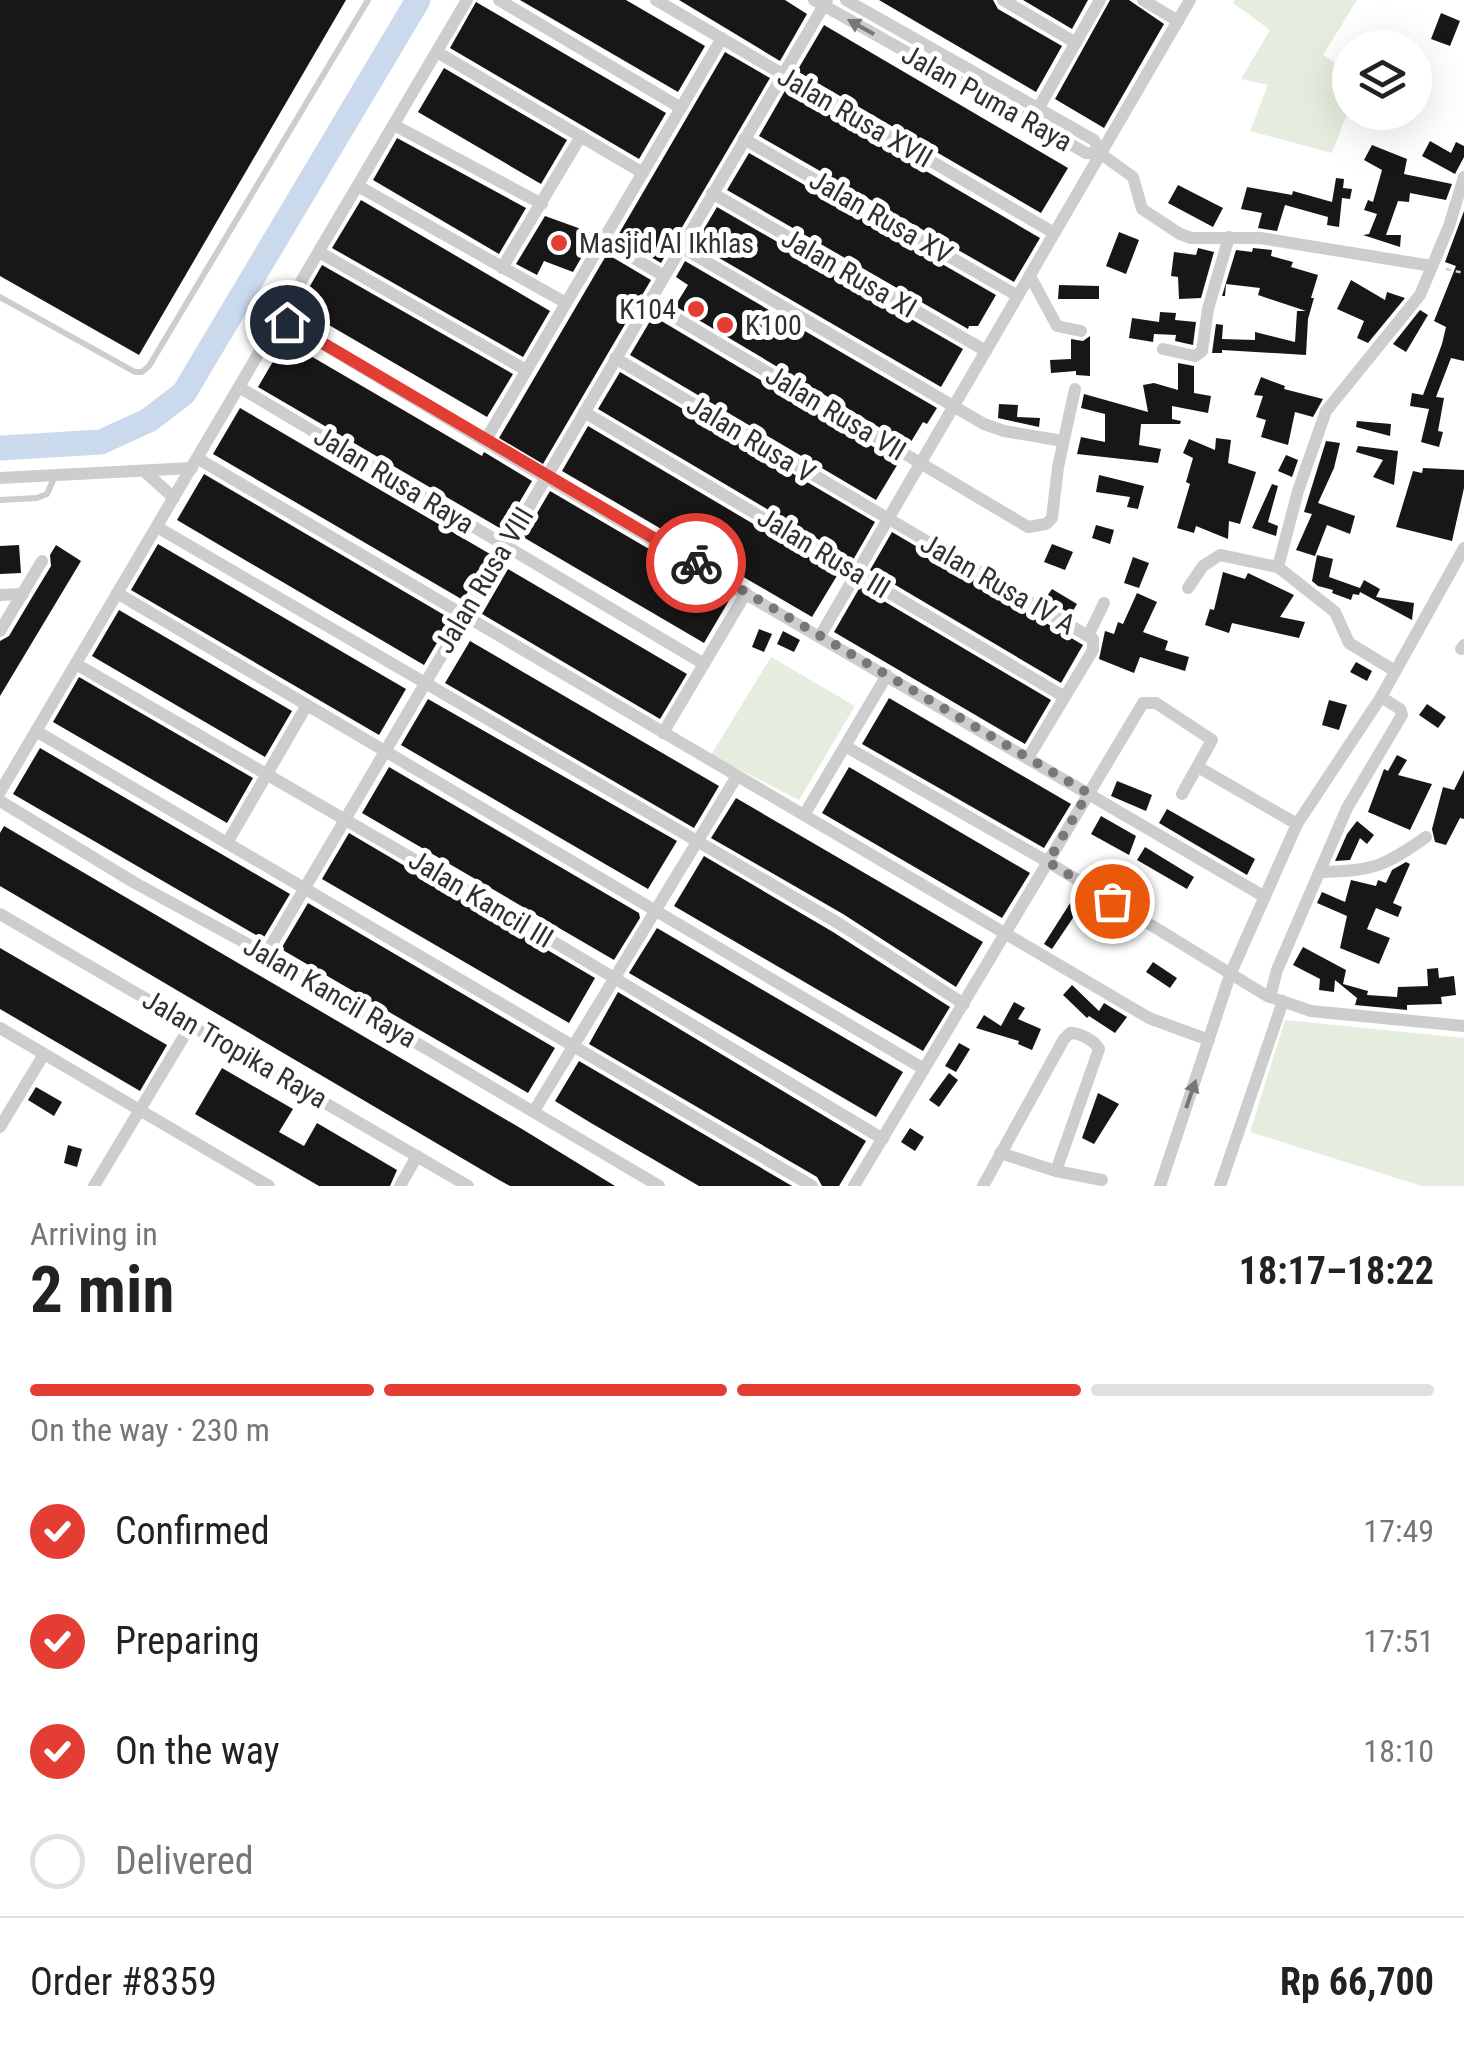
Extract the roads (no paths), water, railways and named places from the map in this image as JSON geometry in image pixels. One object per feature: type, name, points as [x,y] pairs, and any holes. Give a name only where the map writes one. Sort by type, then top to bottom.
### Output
[{"type":"street","points":[[0,792],[468,0]]},
{"type":"street","points":[[499,0],[681,108]]},
{"type":"street","name":"Jalan Rusa XVII","points":[[656,0],[1054,234]]},
{"type":"street","name":"Jalan Puma Raya","points":[[846,0],[1094,140],[1101,154]]},
{"type":"street","points":[[1003,0],[1076,42]]},
{"type":"street","points":[[1038,110],[1100,0]]},
{"type":"street","points":[[1144,0],[1178,21]]},
{"type":"street","points":[[820,636],[1190,0]]},
{"type":"street","name":"Jalan Puma Raya","points":[[821,2],[1086,153],[1101,154]]},
{"type":"street","name":"Jalan Rusa VIII","points":[[266,954],[821,2]]},
{"type":"street","points":[[485,441],[722,38]]},
{"type":"street","points":[[437,52],[643,173]]},
{"type":"street","points":[[394,125],[542,204]]},
{"type":"street","points":[[502,268],[582,136]]},
{"type":"street","name":"Jalan Rusa XV","points":[[744,139],[1018,296]]},
{"type":"street","points":[[1101,154],[1132,177],[1142,209],[1191,238],[1260,238],[1432,266]]},
{"type":"street","points":[[1278,567],[1298,491],[1326,411],[1420,295],[1464,177]]},
{"type":"street","points":[[358,186],[566,303]]},
{"type":"street","name":"Jalan Rusa XI","points":[[712,194],[986,351]]},
{"type":"street","points":[[1163,348],[1195,356],[1202,351],[1212,295],[1229,237]]},
{"type":"street","points":[[603,240],[664,276]]},
{"type":"street","points":[[681,247],[994,428],[1063,440],[1075,389]]},
{"type":"street","points":[[319,252],[526,370]]},
{"type":"street","points":[[1030,276],[1057,326],[1081,331]]},
{"type":"street","name":"Jalan Rusa VII","points":[[648,302],[1000,513],[1036,528],[1052,518],[1063,440]]},
{"type":"street","points":[[280,318],[545,477],[1265,896]]},
{"type":"street","name":"Jalan Rusa V","points":[[615,358],[888,520]]},
{"type":"street","name":"Jalan Rusa Raya","points":[[239,387],[704,664]]},
{"type":"street","name":"Jalan Rusa III","points":[[584,412],[1063,696]]},
{"type":"street","points":[[0,478],[144,471],[194,463],[464,615],[1149,1018],[1209,1040]]},
{"type":"street","points":[[144,471],[174,498]]},
{"type":"street","name":"Jalan Rusa IV A","points":[[888,520],[1093,639],[1092,650],[1028,758]]},
{"type":"street","points":[[156,527],[838,923],[964,1004]]},
{"type":"street","points":[[1160,1186],[1230,975],[1297,824],[1381,697],[1464,548]]},
{"type":"street","points":[[1188,588],[1203,566],[1220,555],[1278,567],[1336,612],[1349,644],[1395,670]]},
{"type":"street","points":[[0,631],[42,561]]},
{"type":"street","points":[[118,593],[924,1069]]},
{"type":"street","points":[[663,733],[746,593]]},
{"type":"street","points":[[0,595],[22,594]]},
{"type":"street","points":[[1088,636],[1104,603]]},
{"type":"street","name":"Jalan Kancil III","points":[[76,664],[883,1138]]},
{"type":"street","points":[[804,815],[887,676]]},
{"type":"street","points":[[1220,1186],[1273,998],[1277,970],[1348,808],[1402,715],[1400,709],[1381,697]]},
{"type":"street","points":[[854,1186],[1145,702],[1156,704],[1210,738],[1212,744],[1182,794]]},
{"type":"street","points":[[227,842],[307,705]]},
{"type":"street","points":[[36,730],[812,1186]]},
{"type":"street","points":[[845,746],[1048,862],[1246,986],[1326,1013],[1464,1026]]},
{"type":"street","points":[[1198,767],[1297,824]]},
{"type":"street","points":[[534,1111],[738,776]]},
{"type":"street","name":"Jalan Kancil Raya","points":[[0,801],[658,1186]]},
{"type":"street","points":[[1320,872],[1373,869],[1403,854],[1426,836]]},
{"type":"street","name":"Jalan Tropika Raya","points":[[0,914],[468,1186]]},
{"type":"street","points":[[94,1186],[192,1023]]},
{"type":"street","points":[[0,1028],[251,1181],[270,1186]]},
{"type":"street","points":[[983,1186],[1064,1038],[1077,1033],[1099,1049],[1056,1171]]},
{"type":"street","points":[[0,1127],[44,1054]]},
{"type":"street","points":[[1000,1154],[1102,1180]]},
{"type":"street","points":[[400,1186],[417,1156]]},
{"type":"lane","points":[[0,298],[135,372],[142,372],[368,0]]},
{"type":"lane","points":[[0,500],[47,494],[55,475]]},
{"type":"waterway","points":[[0,448],[101,442],[149,420],[184,393],[418,0]]},
{"type":"place","name":"Masjid Al Ikhlas","points":[[559,243]]},
{"type":"place","name":"K104","points":[[696,309]]},
{"type":"place","name":"K100","points":[[725,325]]}]
